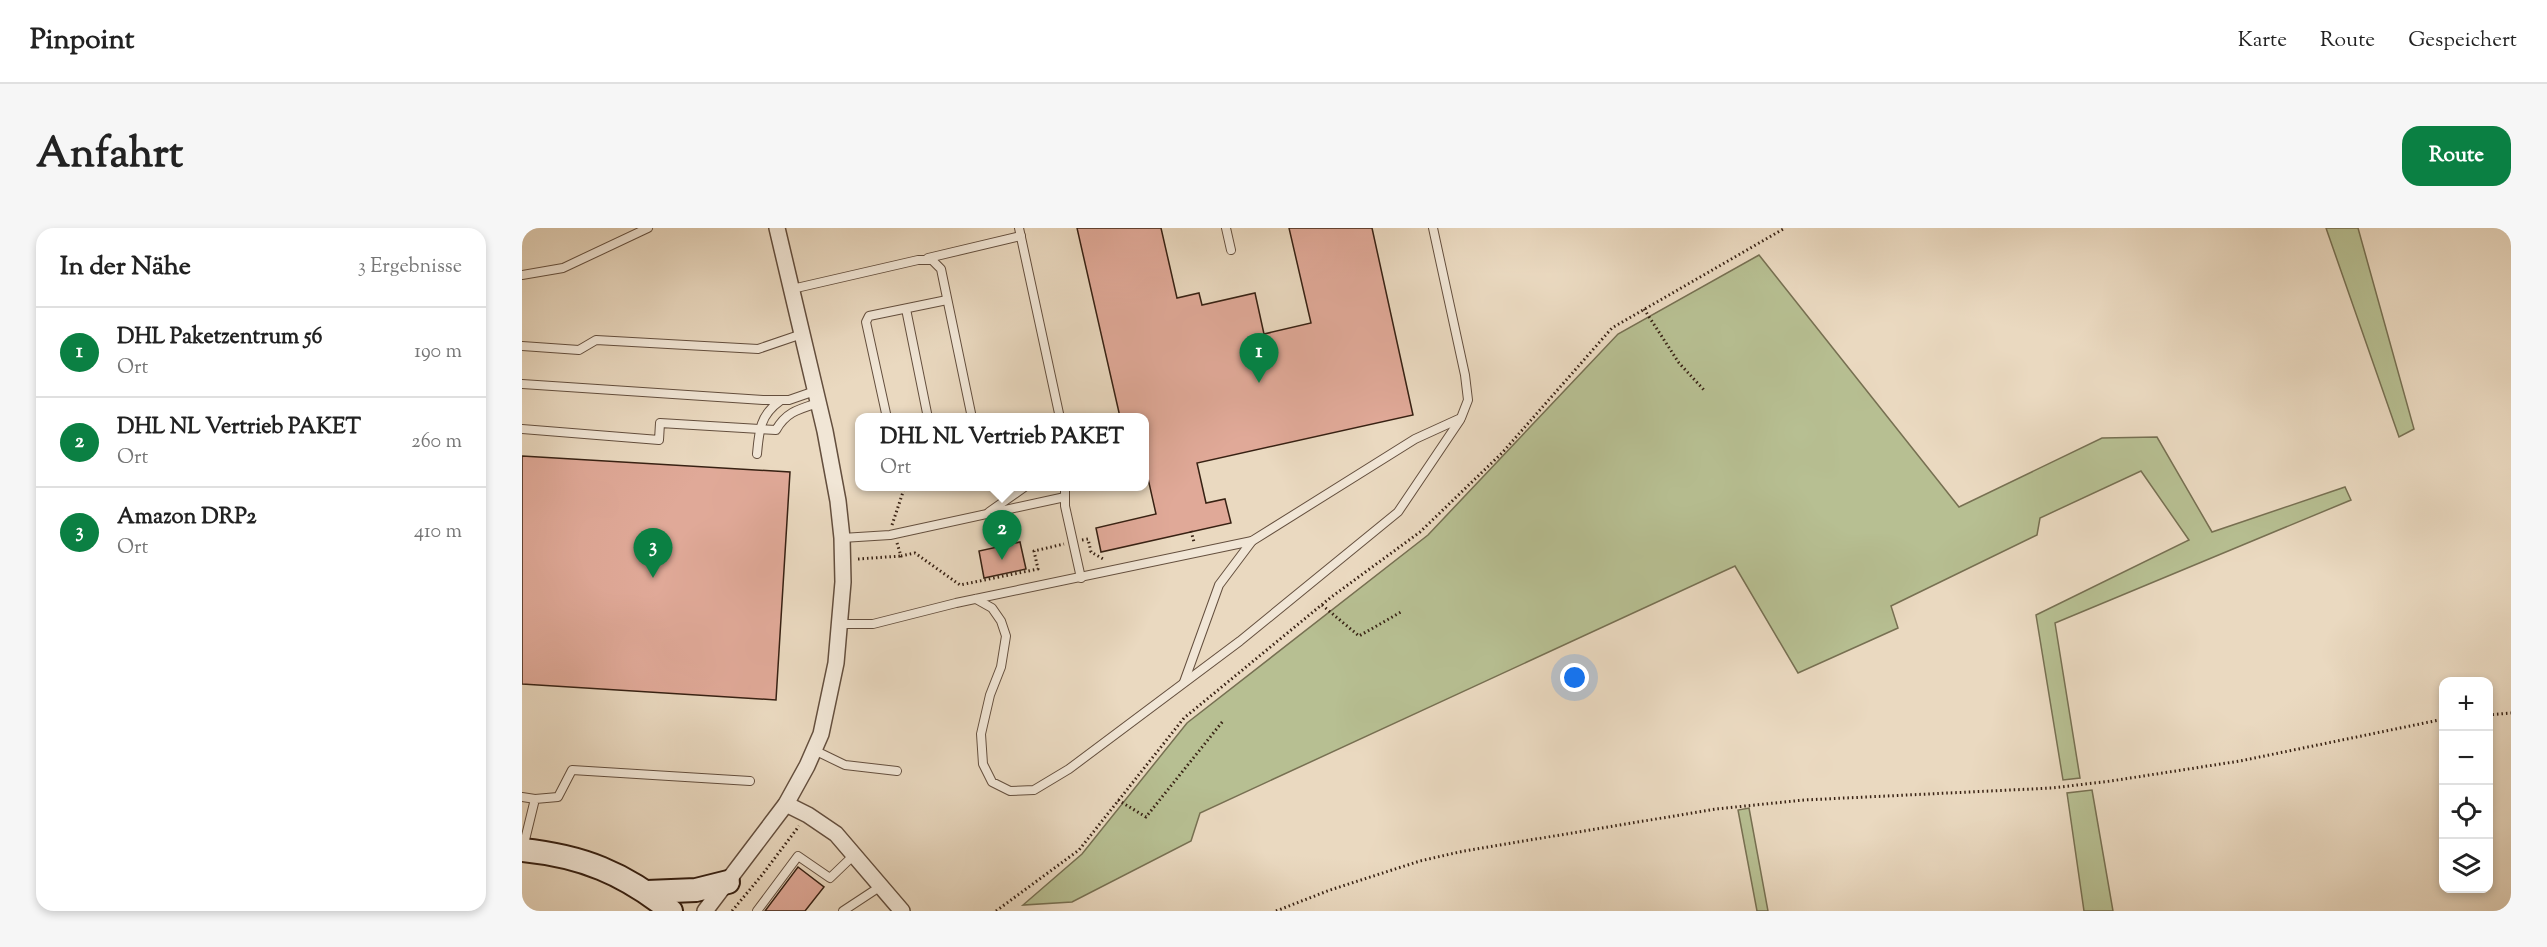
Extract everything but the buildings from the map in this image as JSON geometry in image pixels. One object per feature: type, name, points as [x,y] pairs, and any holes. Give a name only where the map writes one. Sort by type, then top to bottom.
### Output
[{"type":"street","points":[[705,911],[786,804],[814,750],[830,700],[840,624],[843,560],[833,468],[777,228]]},
{"type":"street","points":[[786,804],[808,815],[836,834],[902,911]]},
{"type":"street","points":[[523,850],[592,863],[621,876],[647,892],[671,911]]},
{"type":"street","points":[[647,892],[696,890],[728,882]]},
{"type":"lane","points":[[522,274],[563,268],[648,228]]},
{"type":"lane","points":[[1226,228],[1231,250]]},
{"type":"lane","points":[[976,598],[992,608],[1001,621],[1006,636],[1001,667],[990,695],[981,734],[983,764],[993,782],[1010,791],[1034,790],[1069,769],[1240,641],[1398,512],[1461,418],[1468,400],[1465,375],[1433,228]]},
{"type":"lane","points":[[792,289],[918,260],[1020,232],[1059,413]]},
{"type":"lane","points":[[918,260],[932,260],[941,269],[971,413]]},
{"type":"lane","points":[[886,413],[866,322],[869,316],[947,300]]},
{"type":"lane","points":[[906,309],[927,413]]},
{"type":"lane","points":[[522,346],[579,350],[596,340],[758,349],[802,334]]},
{"type":"lane","points":[[522,384],[781,400],[817,397]]},
{"type":"lane","points":[[522,429],[659,440],[660,423],[776,430],[782,420],[792,411],[817,397]]},
{"type":"lane","points":[[757,454],[759,429],[768,409],[781,400]]},
{"type":"lane","points":[[840,624],[873,624],[976,598],[1252,541],[1415,440],[1461,418]]},
{"type":"lane","points":[[985,514],[1019,491]]},
{"type":"lane","points":[[1065,491],[1081,578]]},
{"type":"lane","points":[[842,538],[895,534],[1065,496]]},
{"type":"lane","points":[[1184,683],[1219,585],[1252,541]]},
{"type":"lane","points":[[814,750],[844,765],[897,771]]},
{"type":"lane","points":[[522,797],[535,799],[558,797],[572,770],[750,781]]},
{"type":"lane","points":[[523,850],[535,799]]},
{"type":"lane","points":[[757,911],[798,856],[830,878],[855,854]]},
{"type":"lane","points":[[843,911],[881,886]]},
{"type":"path","points":[[996,911],[1079,850],[1184,718],[1322,604],[1420,532],[1502,453],[1612,328],[1785,228]]},
{"type":"path","points":[[1644,309],[1679,363],[1704,390]]},
{"type":"path","points":[[901,556],[892,524],[903,491]]},
{"type":"path","points":[[1184,546],[1194,543],[1191,531]]},
{"type":"path","points":[[843,560],[915,553],[960,585],[1038,569],[1034,551],[1088,539],[1091,552],[1102,560],[1111,560]]},
{"type":"path","points":[[1322,604],[1359,636],[1401,612]]},
{"type":"path","points":[[2493,715],[2511,713]]},
{"type":"path","points":[[1276,911],[1384,871],[1431,859],[1705,811],[1804,800],[2052,788],[2100,783],[2240,761],[2439,720]]},
{"type":"path","points":[[1118,800],[1146,817],[1223,721]]},
{"type":"path","points":[[732,911],[808,815]]},
{"type":"green space","points":[[2326,228],[2358,228],[2414,429],[2399,437]]},
{"type":"green space","points":[[1759,255],[1959,507],[2102,438],[2157,437],[2212,532],[2345,487],[2351,500],[2055,623],[2080,778],[2063,780],[2036,615],[2189,540],[2141,471],[2040,518],[2037,535],[1891,606],[1898,628],[1798,673],[1735,566],[1200,813],[1191,841],[1072,902],[1023,905],[1082,854],[1187,723],[1428,535],[1618,334]]},
{"type":"green space","points":[[2092,790],[2113,911],[2084,911],[2067,793]]},
{"type":"green space","points":[[1749,808],[1768,911],[1757,911],[1738,810]]},
{"type":"place","name":"DHL Paketzentrum 56","points":[[1259,383]]},
{"type":"place","name":"DHL NL Vertrieb PAKET","points":[[1002,560]]},
{"type":"place","name":"Amazon DRP2","points":[[653,578]]}]
